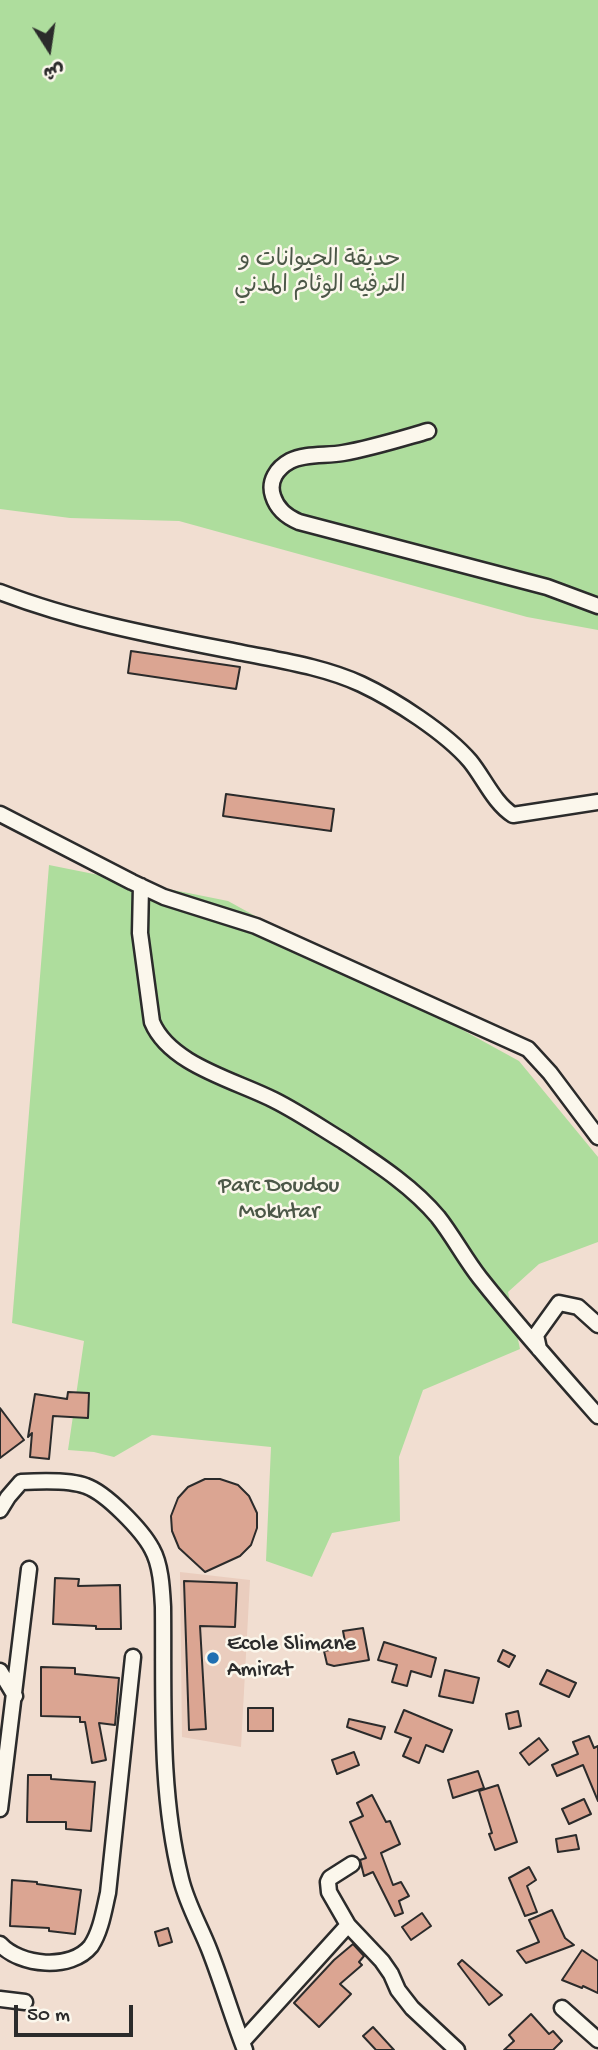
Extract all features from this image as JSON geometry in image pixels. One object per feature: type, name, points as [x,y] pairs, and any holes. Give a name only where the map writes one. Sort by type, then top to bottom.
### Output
[{"type":"street","points":[[428,431],[359,450],[306,456],[289,461],[278,470],[271,483],[276,503],[284,513],[299,522],[547,587],[598,606]]},
{"type":"street","points":[[0,592],[91,621],[293,663],[361,684],[394,703],[454,746],[469,760],[503,807],[513,815],[598,802]]},
{"type":"street","points":[[0,814],[164,897],[256,926],[527,1049],[550,1073],[598,1137]]},
{"type":"street","points":[[141,886],[139,933],[152,1022],[157,1034],[203,1069],[276,1100],[391,1173],[437,1217],[478,1276],[598,1416]]},
{"type":"street","points":[[540,1351],[536,1335],[559,1304],[578,1307],[598,1325]]},
{"type":"street","points":[[0,1510],[21,1482],[46,1480],[86,1486],[122,1511],[153,1549],[161,1583],[166,1774],[180,1877],[244,2046],[348,1925]]},
{"type":"street","points":[[0,1809],[29,1569]]},
{"type":"street","points":[[0,1944],[25,1959],[55,1962],[83,1953],[95,1938],[108,1893],[133,1657]]},
{"type":"street","points":[[0,1671],[15,1696]]},
{"type":"street","points":[[352,1864],[330,1878],[327,1887],[348,1925],[382,1961],[398,1990],[412,2008],[457,2050]]},
{"type":"street","points":[[0,1999],[25,2002]]},
{"type":"street","points":[[562,2008],[598,2040]]},
{"type":"shaded area","name":"Ecole Slimane Amirat","points":[[180,1572],[250,1580],[241,1747],[182,1737]]},
{"type":"green space","name":"حديقة الحيوانات و الترفيه الوئام المدني","points":[[0,0],[598,0],[598,630],[527,617],[179,521],[70,518],[0,509]]},
{"type":"green space","name":"Parc Doudou Mokhtar","points":[[49,865],[228,901],[519,1061],[598,1157],[598,1242],[539,1264],[508,1292],[520,1349],[423,1390],[399,1457],[400,1521],[332,1533],[312,1577],[266,1561],[271,1447],[152,1435],[114,1457],[68,1450],[84,1341],[12,1323]]},
{"type":"building","points":[[131,651],[240,667],[236,689],[128,673]]},
{"type":"building","points":[[226,794],[334,809],[331,831],[223,816]]},
{"type":"building","points":[[68,1392],[89,1393],[88,1418],[53,1416],[49,1459],[30,1457],[32,1433],[28,1437],[35,1394],[67,1399]]},
{"type":"building","points":[[0,1408],[24,1440],[0,1458]]},
{"type":"building","points":[[205,1479],[220,1479],[238,1485],[249,1496],[257,1513],[257,1528],[251,1545],[240,1556],[205,1572],[179,1548],[172,1531],[171,1516],[178,1498],[188,1487]]},
{"type":"building","points":[[55,1578],[79,1579],[78,1586],[120,1585],[121,1629],[53,1624]]},
{"type":"building","points":[[184,1581],[237,1583],[235,1627],[200,1626],[206,1729],[189,1730]]},
{"type":"building","points":[[363,1628],[369,1660],[334,1666],[327,1664],[324,1651],[346,1647],[343,1631]]},
{"type":"building","points":[[384,1642],[436,1658],[431,1677],[411,1671],[407,1686],[392,1682],[397,1665],[378,1660]]},
{"type":"building","points":[[503,1650],[515,1656],[509,1667],[498,1661]]},
{"type":"building","points":[[41,1667],[75,1668],[75,1674],[119,1678],[115,1725],[99,1723],[106,1760],[92,1763],[85,1722],[80,1722],[80,1717],[41,1716]]},
{"type":"building","points":[[445,1670],[479,1678],[473,1703],[439,1696]]},
{"type":"building","points":[[547,1670],[576,1683],[569,1697],[540,1684]]},
{"type":"building","points":[[248,1708],[273,1708],[273,1731],[248,1731]]},
{"type":"building","points":[[404,1710],[452,1730],[443,1752],[426,1745],[419,1763],[403,1756],[411,1738],[395,1732]]},
{"type":"building","points":[[518,1711],[521,1726],[509,1729],[506,1714]]},
{"type":"building","points":[[349,1719],[385,1727],[381,1739],[347,1727]]},
{"type":"building","points":[[589,1736],[594,1748],[598,1746],[598,1801],[583,1765],[557,1776],[552,1765],[578,1754],[573,1742]]},
{"type":"building","points":[[539,1738],[548,1750],[529,1765],[520,1753]]},
{"type":"building","points":[[354,1752],[359,1765],[337,1774],[332,1760]]},
{"type":"building","points":[[478,1771],[484,1788],[453,1798],[448,1780]]},
{"type":"building","points":[[28,1775],[51,1775],[51,1779],[95,1782],[91,1831],[66,1829],[66,1822],[27,1822]]},
{"type":"building","points":[[498,1785],[517,1842],[495,1850],[479,1791]]},
{"type":"building","points":[[372,1795],[386,1822],[390,1821],[400,1844],[381,1853],[393,1885],[401,1882],[409,1896],[399,1901],[403,1913],[395,1916],[373,1872],[364,1876],[360,1860],[366,1858],[350,1822],[363,1816],[357,1803]]},
{"type":"building","points":[[584,1799],[591,1814],[569,1824],[562,1809]]},
{"type":"building","points":[[576,1835],[579,1849],[558,1852],[556,1839]]},
{"type":"building","points":[[529,1867],[536,1880],[527,1886],[537,1912],[525,1916],[509,1878]]},
{"type":"building","points":[[12,1880],[81,1890],[75,1934],[49,1931],[49,1928],[10,1926]]},
{"type":"building","points":[[552,1910],[565,1938],[574,1945],[526,1963],[517,1951],[539,1942],[529,1920]]},
{"type":"building","points":[[422,1913],[431,1926],[411,1940],[402,1927]]},
{"type":"building","points":[[168,1928],[172,1942],[159,1946],[155,1932]]},
{"type":"building","points":[[353,1944],[364,1956],[359,1962],[362,1965],[340,1984],[351,1994],[319,2027],[294,2003],[334,1960]]},
{"type":"building","points":[[582,1950],[598,1961],[598,1993],[562,1980]]},
{"type":"building","points":[[462,1960],[502,1995],[489,2005],[458,1964]]},
{"type":"building","points":[[531,2014],[549,2034],[553,2031],[562,2041],[553,2050],[504,2050],[514,2041],[509,2035]]},
{"type":"building","points":[[373,2027],[394,2050],[376,2050],[363,2036]]},
{"type":"place","name":"Ecole Slimane Amirat","points":[[213,1658]]}]
